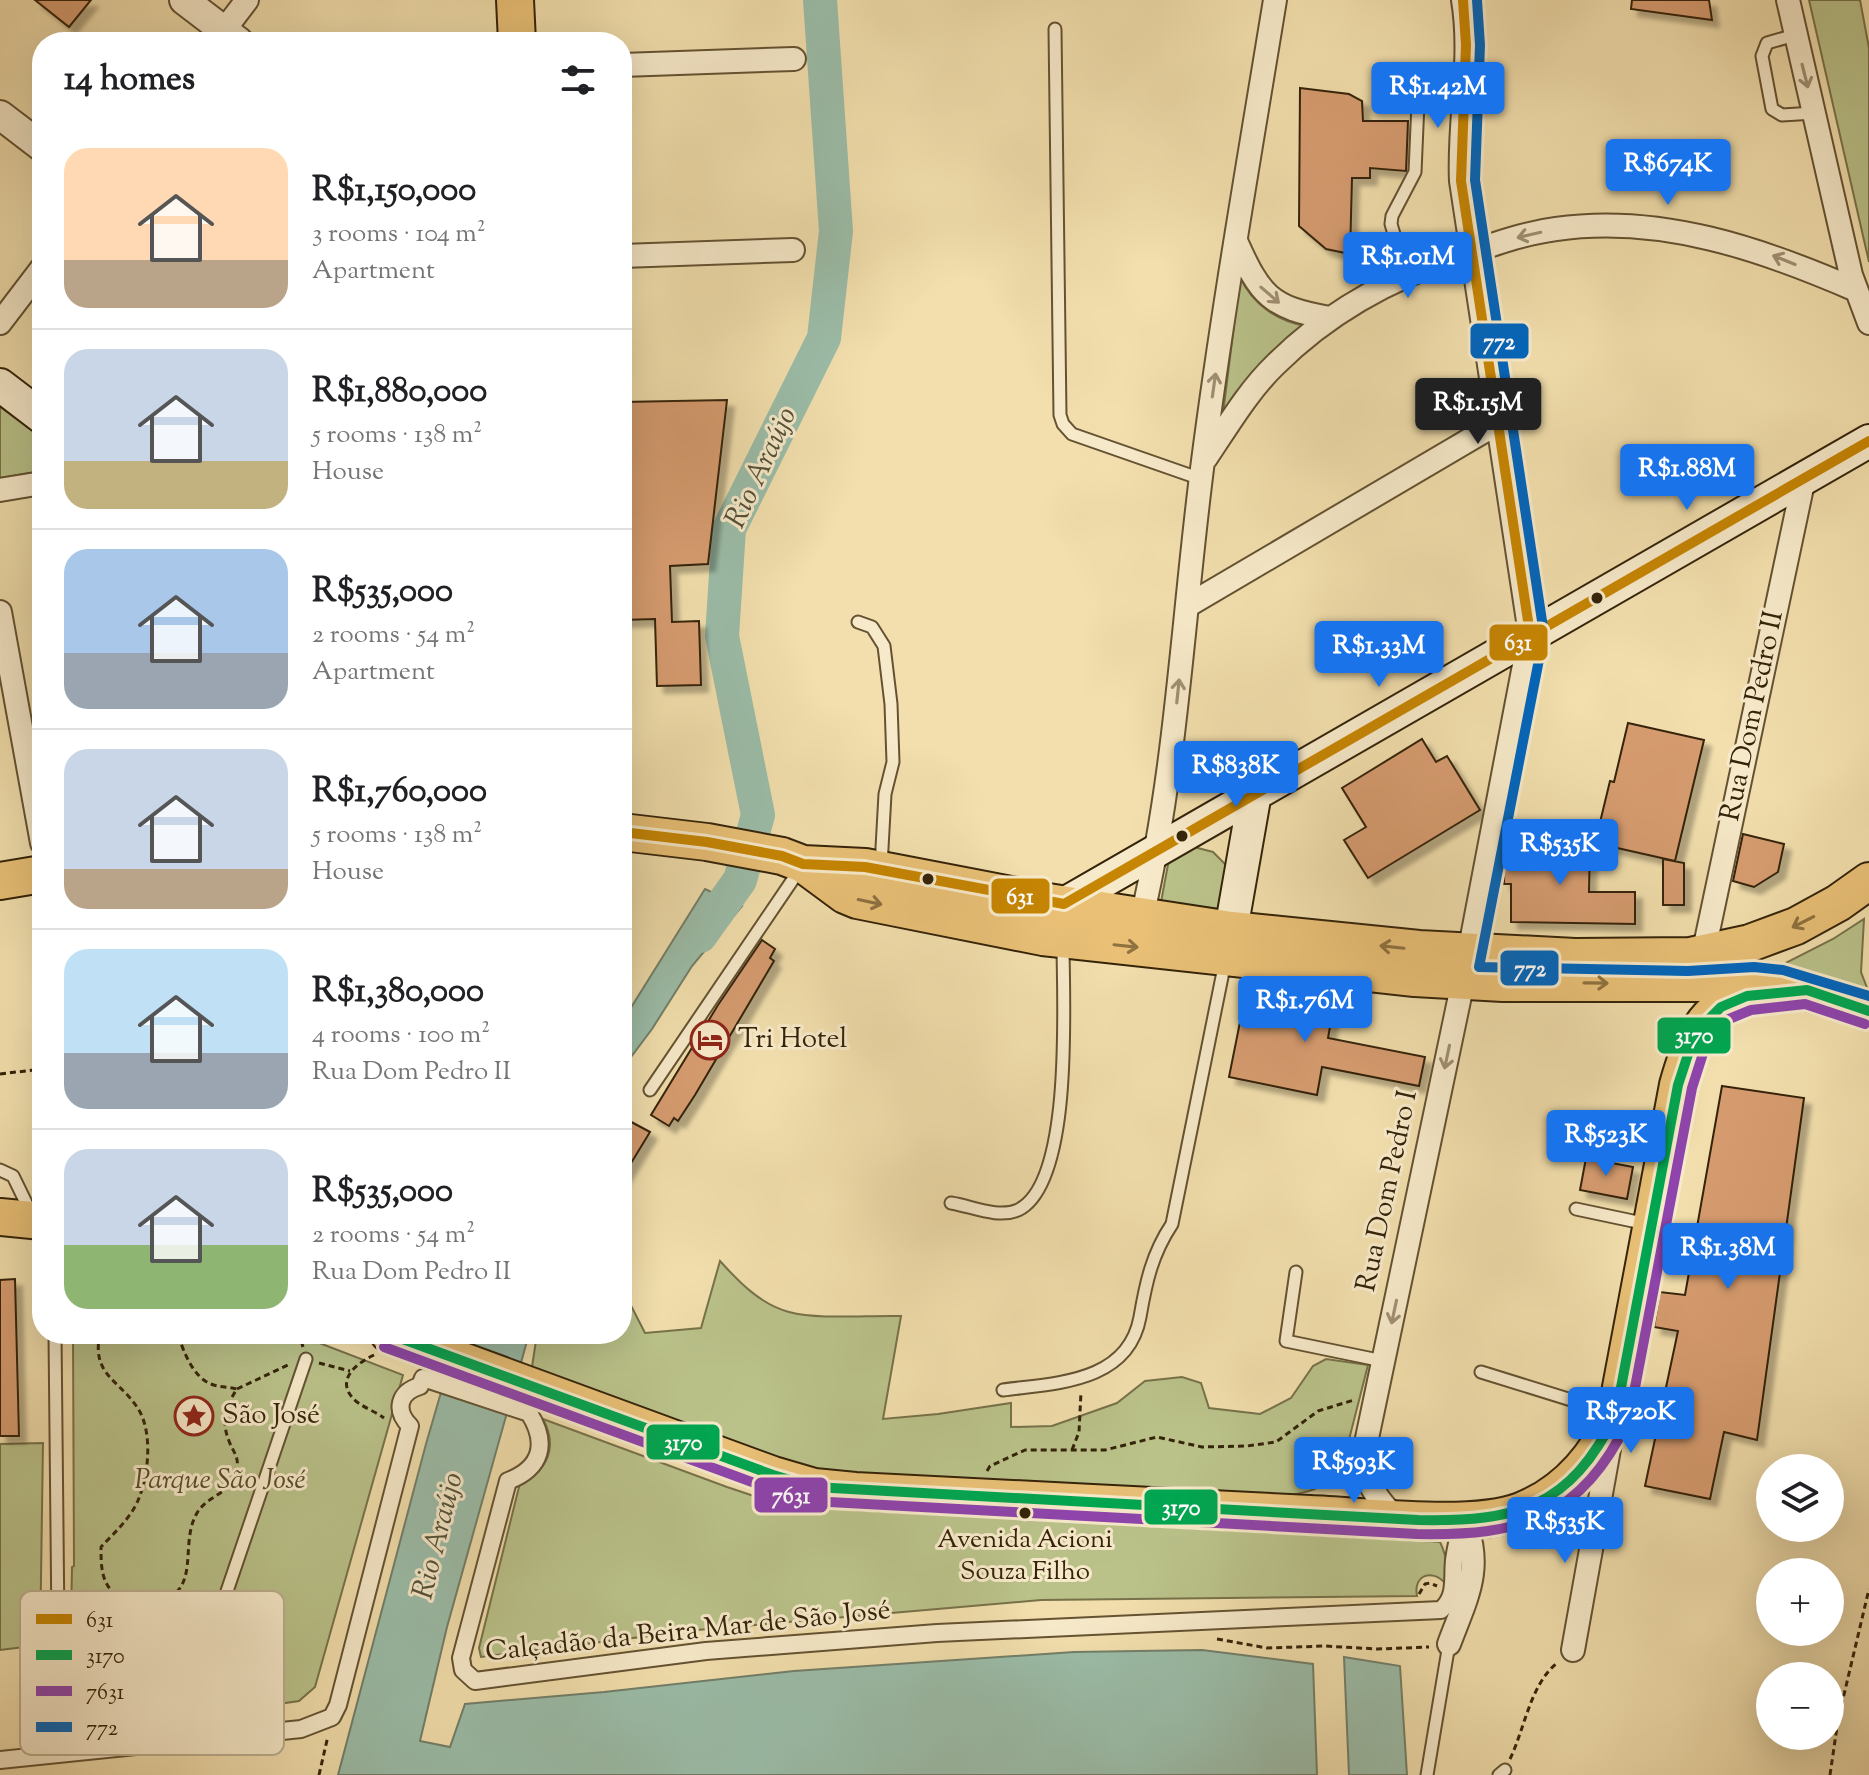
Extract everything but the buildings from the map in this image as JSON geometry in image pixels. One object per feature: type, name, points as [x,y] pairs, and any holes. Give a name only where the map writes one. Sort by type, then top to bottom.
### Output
[{"type":"main road","points":[[515,0],[517,32]]},
{"type":"main road","points":[[0,385],[32,409]]},
{"type":"main road","points":[[1064,904],[1869,441]]},
{"type":"main road","points":[[1228,944],[1255,793]]},
{"type":"main road","points":[[1194,829],[1214,830],[1232,839],[1244,854]]},
{"type":"main road","points":[[632,833],[707,842],[792,860],[881,870],[1142,917],[1228,944],[1415,978],[1466,967],[1575,957],[1703,955],[1750,943],[1796,926],[1838,903],[1869,881]]},
{"type":"main road","points":[[792,860],[857,900],[1063,940],[1228,944]]},
{"type":"main road","points":[[0,881],[32,876]]},
{"type":"main road","points":[[1466,967],[1688,985],[1753,981],[1779,983],[1869,1011]]},
{"type":"main road","points":[[402,1344],[428,1365],[814,1487],[1396,1518],[1464,1520],[1492,1518],[1520,1511],[1568,1483],[1595,1475],[1604,1440],[1616,1414],[1678,1085],[1695,1033],[1721,1007],[1747,996],[1807,990]]},
{"type":"street","points":[[184,0],[219,32]]},
{"type":"street","points":[[229,32],[247,0]]},
{"type":"street","points":[[1142,917],[1170,764],[1202,471],[1275,0]]},
{"type":"street","name":"Rua Dom Pedro I","points":[[1396,1518],[1380,1503],[1368,1484],[1362,1462],[1466,967],[1530,634],[1464,204],[1459,152],[1467,53],[1463,0]]},
{"type":"street","points":[[1788,0],[1856,290],[1869,323]]},
{"type":"street","points":[[632,65],[794,59]]},
{"type":"street","points":[[0,115],[32,139]]},
{"type":"street","points":[[1202,471],[1244,402],[1273,366],[1330,318],[1406,275],[1472,251],[1556,229],[1595,226],[1655,228],[1764,252],[1856,290]]},
{"type":"street","points":[[1236,240],[1252,276],[1267,296],[1300,313],[1330,318]]},
{"type":"street","points":[[632,256],[793,250]]},
{"type":"street","points":[[0,323],[32,281]]},
{"type":"street","points":[[1187,606],[1498,423]]},
{"type":"street","name":"Rua Dom Pedro II","points":[[1703,955],[1804,478]]},
{"type":"street","points":[[0,490],[32,485]]},
{"type":"street","points":[[0,612],[32,788]]},
{"type":"street","points":[[284,1731],[301,1729],[332,1717],[342,1691],[410,1426],[400,1411],[400,1402],[404,1394],[420,1386],[428,1365]]},
{"type":"street","name":"Calçadão da Beira Mar de São José","points":[[534,1401],[541,1442],[538,1455],[521,1476],[508,1481],[461,1658],[463,1670],[475,1681],[706,1651],[937,1633],[1441,1610],[1449,1603],[1452,1594],[1455,1553],[1464,1520]]},
{"type":"street","points":[[1573,1650],[1595,1475]]},
{"type":"street","points":[[1449,1644],[1475,1562],[1472,1539],[1464,1520]]},
{"type":"street","points":[[0,1760],[49,1755]]},
{"type":"lane","points":[[1055,29],[1060,415],[1072,434],[1202,471]]},
{"type":"lane","points":[[1795,35],[1767,43],[1763,49],[1772,109],[1782,115],[1814,113]]},
{"type":"lane","points":[[1406,275],[1391,224],[1392,216],[1415,172],[1418,103]]},
{"type":"lane","points":[[858,622],[872,627],[884,646],[891,704],[893,762],[885,794],[881,870]]},
{"type":"lane","points":[[650,1090],[792,860]]},
{"type":"lane","points":[[951,1203],[1000,1214],[1019,1210],[1036,1193],[1051,1156],[1062,1099],[1063,940]]},
{"type":"lane","points":[[1003,1390],[1080,1380],[1105,1368],[1130,1346],[1139,1322],[1146,1277],[1159,1243],[1172,1224],[1228,944]]},
{"type":"lane","points":[[0,1170],[13,1176],[26,1219]]},
{"type":"lane","points":[[1576,1209],[1652,1225]]},
{"type":"lane","points":[[1296,1272],[1286,1341],[1383,1361]]},
{"type":"lane","points":[[55,1344],[58,1591]]},
{"type":"lane","points":[[226,1591],[306,1359]]},
{"type":"lane","points":[[1481,1372],[1616,1414]]},
{"type":"lane","points":[[1427,1775],[1449,1644]]},
{"type":"path","points":[[0,1074],[32,1070]]},
{"type":"path","points":[[99,1344],[98,1356],[107,1375],[137,1405],[146,1423],[148,1437],[140,1498],[101,1547],[101,1572],[112,1591]]},
{"type":"path","points":[[182,1344],[190,1363],[202,1379],[214,1385],[237,1389]]},
{"type":"path","points":[[302,1344],[306,1359]]},
{"type":"path","points":[[178,1591],[189,1570],[187,1549],[190,1527],[199,1510],[234,1482],[238,1455],[229,1443],[225,1411],[237,1389],[271,1371],[306,1359],[350,1371],[347,1385],[350,1395],[359,1404],[383,1417],[388,1430]]},
{"type":"path","points":[[1072,1450],[1079,1432],[1080,1380]]},
{"type":"path","points":[[977,1497],[990,1466],[1025,1450],[1105,1450],[1157,1437],[1202,1447],[1276,1442],[1318,1411],[1350,1400],[1376,1397]]},
{"type":"path","points":[[1830,1775],[1838,1720],[1869,1589]]},
{"type":"path","points":[[1204,1637],[1267,1648],[1325,1646],[1377,1649],[1449,1644]]},
{"type":"path","points":[[1502,1773],[1519,1739],[1526,1714],[1549,1670],[1573,1650]]},
{"type":"path","points":[[319,1775],[332,1717]]},
{"type":"green space","points":[[1809,0],[1860,0],[1869,48],[1869,262]]},
{"type":"green space","points":[[1240,277],[1251,295],[1267,310],[1285,320],[1306,326],[1221,430]]},
{"type":"green space","points":[[0,404],[32,428],[32,473],[0,478]]},
{"type":"green space","points":[[1190,846],[1213,852],[1227,866],[1220,909],[1161,902],[1169,859]]},
{"type":"green space","points":[[1864,919],[1861,972],[1869,993],[1776,968],[1833,939]]},
{"type":"green space","points":[[720,1261],[759,1298],[789,1312],[829,1317],[901,1316],[883,1419],[1011,1403],[1011,1427],[1052,1426],[1117,1403],[1145,1381],[1182,1377],[1201,1383],[1209,1408],[1260,1414],[1291,1398],[1313,1366],[1326,1359],[1368,1365],[1341,1471],[1317,1488],[1267,1498],[816,1472],[569,1384],[532,1367],[535,1344],[632,1344],[632,1308],[645,1333],[701,1328]]},
{"type":"green space","name":"Parque São José","points":[[73,1344],[322,1344],[403,1375],[315,1687],[299,1701],[284,1703],[284,1591],[72,1591]]},
{"type":"green space","points":[[543,1419],[769,1501],[811,1507],[1440,1542],[1446,1562],[1445,1583],[1434,1576],[1424,1576],[1418,1583],[1417,1596],[1041,1600],[697,1630],[481,1657],[479,1648],[520,1483],[538,1472],[548,1457],[550,1439]]},
{"type":"green space","points":[[43,1443],[41,1591],[20,1591],[20,1648],[0,1650],[0,1444]]},
{"type":"water","points":[[705,889],[742,906],[692,966],[632,1056],[632,1006]]},
{"type":"water","points":[[455,1344],[526,1344],[447,1627],[420,1741],[450,1747],[465,1704],[794,1671],[1074,1652],[1202,1650],[1313,1664],[1317,1775],[338,1775]]},
{"type":"water","points":[[1344,1657],[1400,1666],[1407,1775],[1349,1775]]},
{"type":"waterway","name":"Rio Araújo","points":[[700,936],[740,880],[758,815],[722,636],[729,529],[824,338],[836,231],[820,0]]},
{"type":"transit line","name":"631","points":[[1463,0],[1466,45],[1461,181],[1530,634]]},
{"type":"transit line","name":"772","points":[[1477,0],[1480,45],[1475,180],[1544,634],[1479,967],[1688,971],[1754,967],[1783,970],[1869,996]]},
{"type":"transit line","name":"631","points":[[632,833],[707,842],[782,856],[803,864],[865,867],[1064,904],[1869,441]]},
{"type":"transit line","name":"3170","points":[[416,1344],[773,1475],[814,1487],[1418,1520],[1484,1518],[1512,1512],[1537,1503],[1580,1470],[1616,1414],[1678,1085],[1695,1033],[1721,1007],[1747,996],[1807,990],[1869,1011]]},
{"type":"transit line","name":"7631","points":[[384,1347],[811,1501],[1417,1534],[1488,1531],[1518,1525],[1544,1515],[1569,1500],[1610,1453],[1629,1419],[1692,1088],[1707,1041],[1729,1019],[1751,1010],[1805,1004],[1865,1024]]},
{"type":"place","name":"Tri Hotel","points":[[710,1040]]},
{"type":"place","name":"São José","points":[[194,1416]]},
{"type":"place","name":"Avenida Acioni Souza Filho","points":[[1025,1513]]}]
